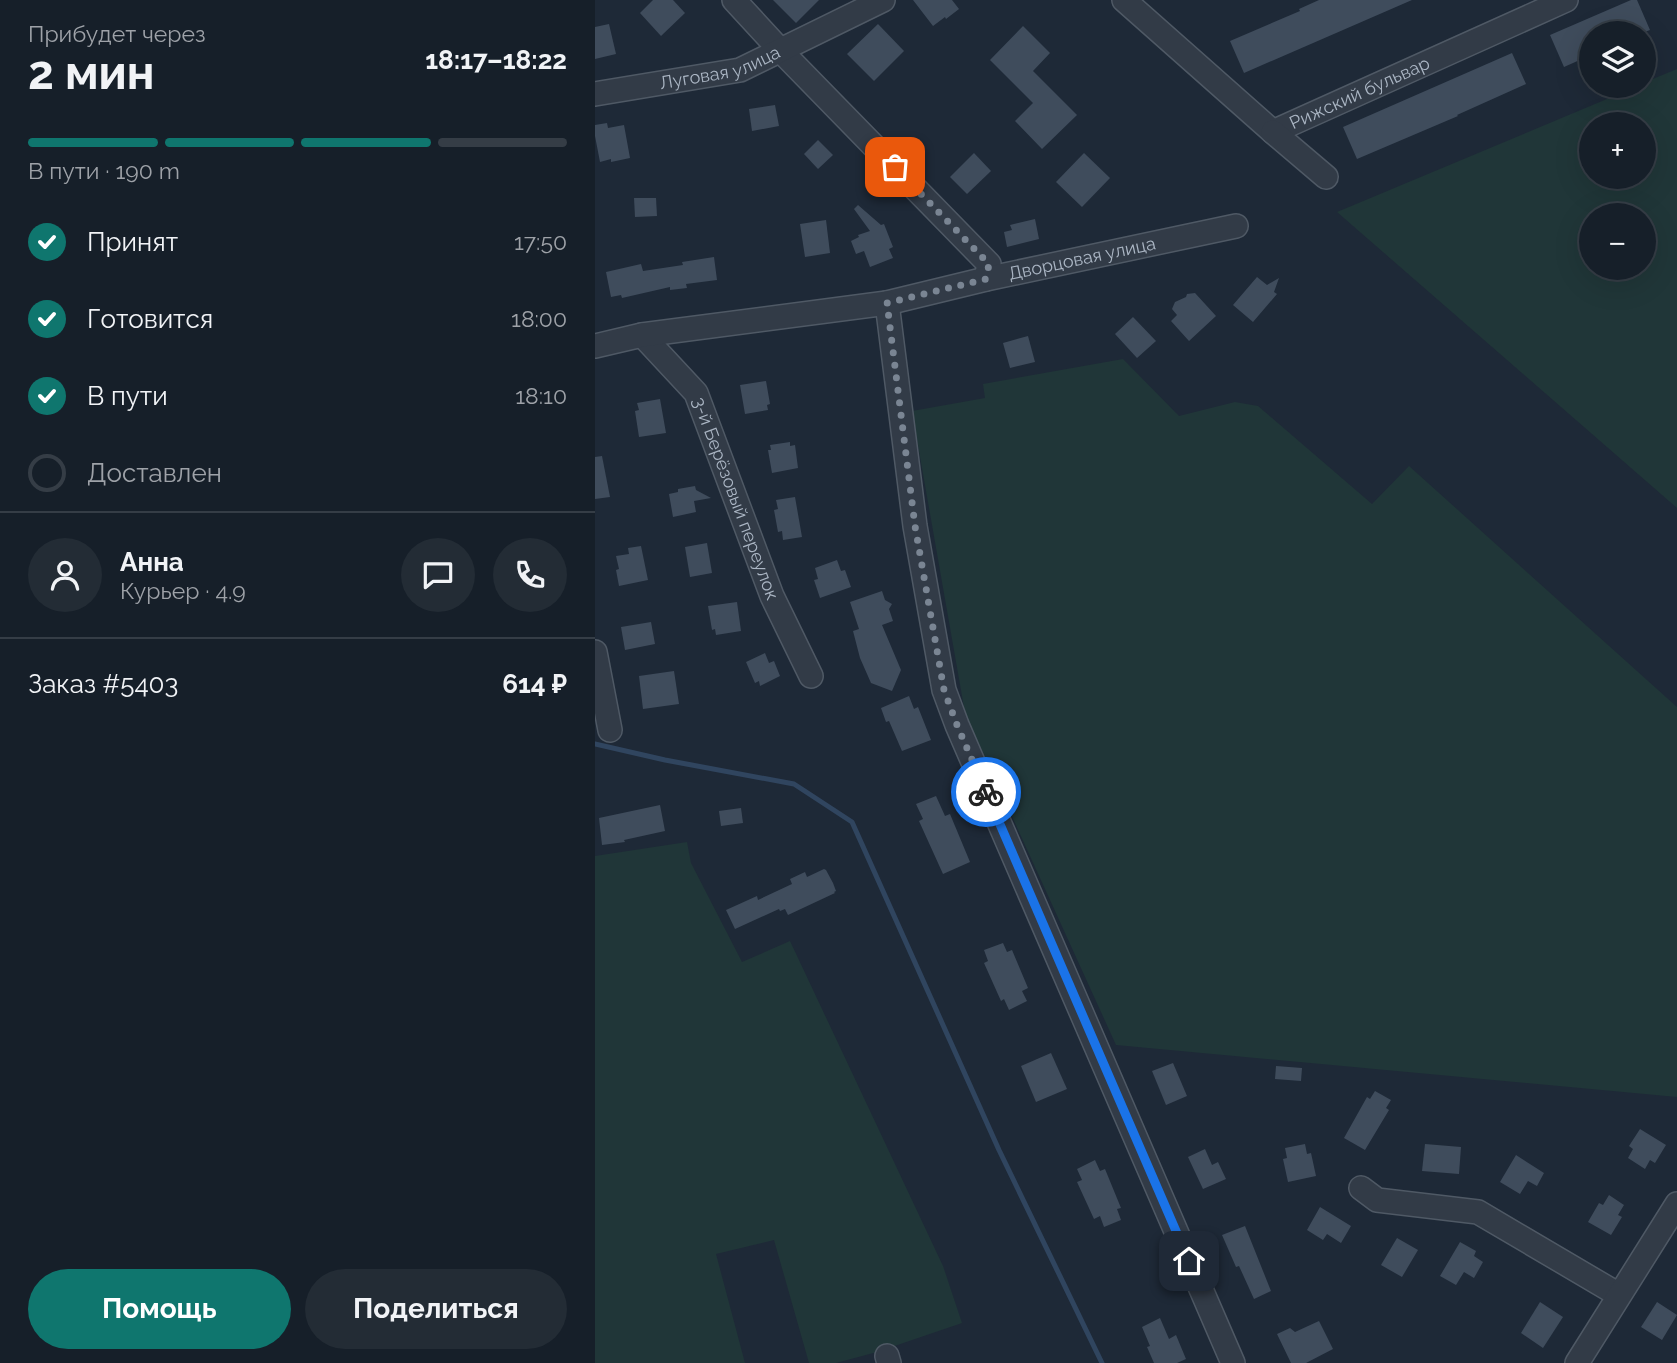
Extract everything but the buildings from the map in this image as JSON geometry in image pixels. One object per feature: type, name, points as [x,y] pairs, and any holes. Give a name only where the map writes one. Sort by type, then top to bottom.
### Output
[{"type":"street","points":[[734,0],[781,51],[883,0]]},
{"type":"street","name":"Рижский бульвар","points":[[1124,0],[1273,132],[1566,0]]},
{"type":"street","name":"Луговая улица","points":[[595,94],[740,70],[781,51],[989,264],[986,279]]},
{"type":"street","points":[[1273,132],[1326,177]]},
{"type":"street","name":"Дворцовая улица","points":[[595,346],[642,335],[887,303],[986,279],[1236,226]]},
{"type":"street","points":[[887,303],[915,526],[944,690],[1233,1363]]},
{"type":"street","name":"3-й Берёзовый переулок","points":[[642,335],[696,393],[772,596],[811,676]]},
{"type":"street","points":[[595,652],[610,730]]},
{"type":"street","points":[[1361,1188],[1377,1200],[1478,1212],[1619,1295]]},
{"type":"street","points":[[1577,1363],[1677,1204]]},
{"type":"green space","points":[[1677,69],[1677,508],[1337,212],[1609,98],[1656,98],[1656,78]]},
{"type":"green space","points":[[1123,359],[1179,416],[1235,402],[1258,406],[1372,504],[1409,466],[1677,707],[1677,1097],[1116,1045],[965,713],[912,411],[985,398],[983,384]]},
{"type":"green space","points":[[687,842],[691,863],[742,962],[790,941],[943,1266],[962,1323],[836,1363],[809,1363],[774,1240],[716,1254],[745,1363],[595,1363],[595,856]]},
{"type":"waterway","points":[[595,744],[794,784],[852,822],[999,1150],[1102,1363]]},
{"type":"way so far","points":[[895,167],[989,264],[986,279],[887,303],[915,526],[944,690],[986,792]]},
{"type":"route","points":[[986,792],[1189,1261]]}]
